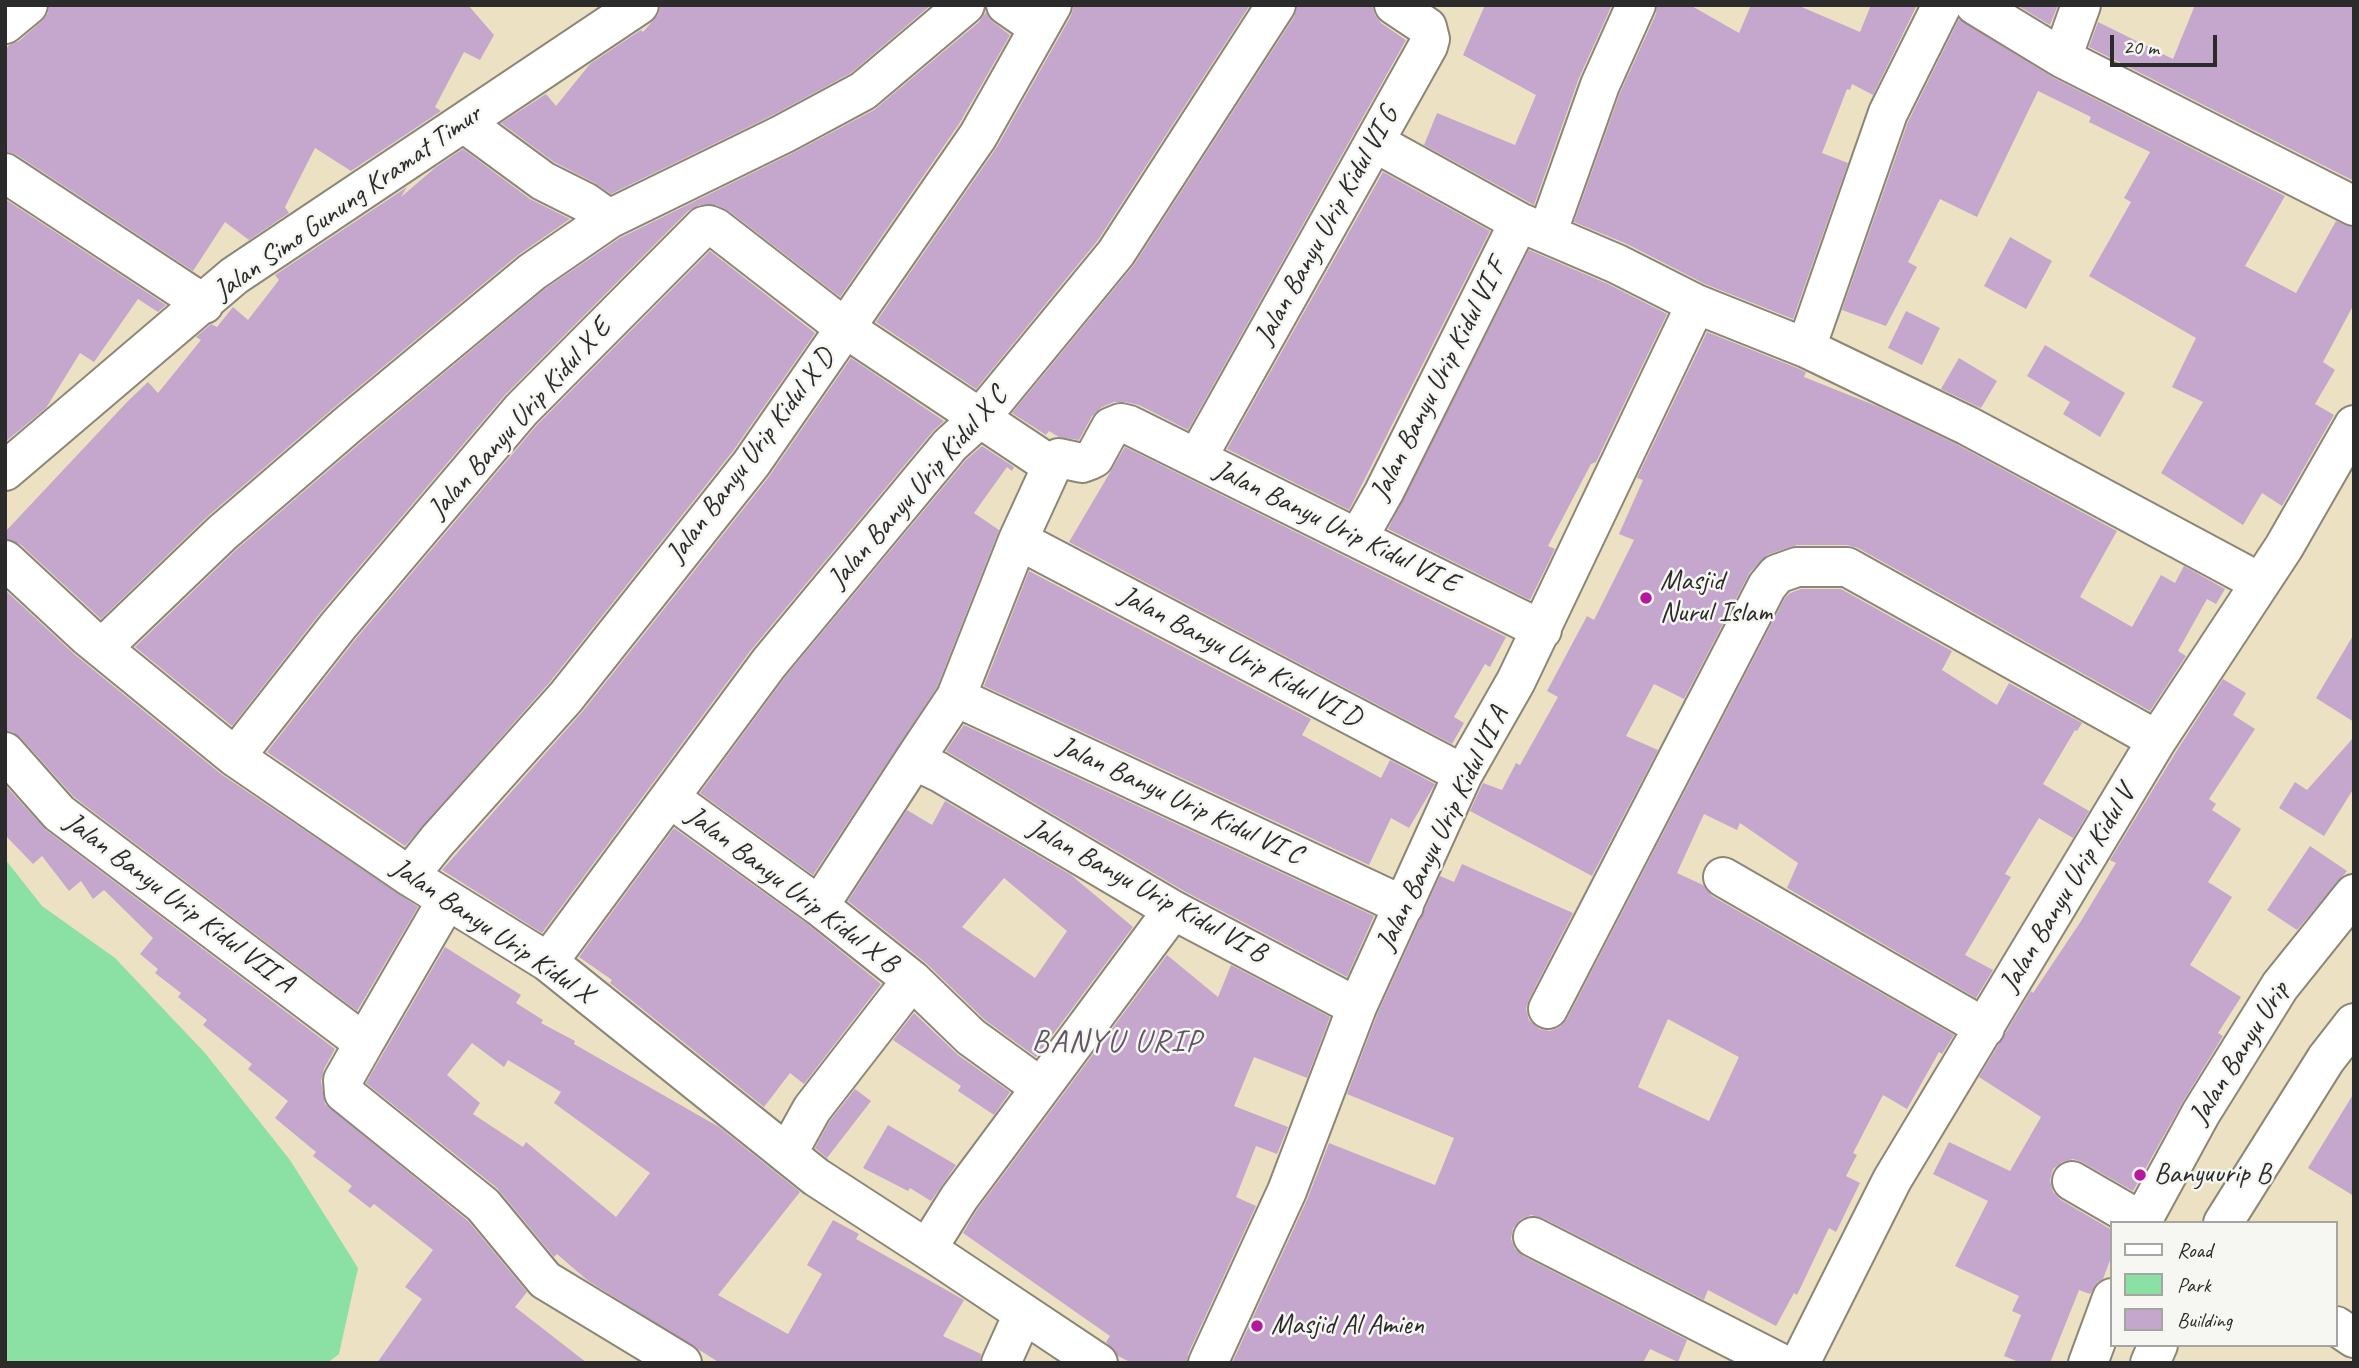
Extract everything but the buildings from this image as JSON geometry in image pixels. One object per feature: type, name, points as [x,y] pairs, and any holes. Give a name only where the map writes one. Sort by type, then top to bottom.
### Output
[{"type":"street","points":[[5,24],[28,5]]},
{"type":"street","name":"Jalan Simo Gunung Kramat Timur","points":[[5,471],[234,276],[639,5]]},
{"type":"street","points":[[102,648],[222,533],[532,272],[609,219],[783,134],[863,91],[964,5]]},
{"type":"street","points":[[1006,5],[1045,17]]},
{"type":"street","name":"Jalan Banyu Urip Kidul X C","points":[[548,962],[769,663],[950,445],[981,417],[1116,253],[1276,5]]},
{"type":"street","name":"Jalan Banyu Urip Kidul VI F","points":[[1358,538],[1533,228],[1636,5]]},
{"type":"street","points":[[1806,348],[1888,113],[1942,5]]},
{"type":"street","points":[[1975,5],[2062,58],[2354,206]]},
{"type":"street","points":[[2062,58],[2081,5]]},
{"type":"street","name":"Jalan Banyu Urip Kidul VI G","points":[[1197,458],[1430,39],[1427,27],[1399,7]]},
{"type":"street","name":"Jalan Banyu Urip Kidul X D","points":[[409,876],[566,697],[751,464],[978,136],[1045,17]]},
{"type":"street","points":[[464,122],[542,181],[585,202],[609,219]]},
{"type":"street","points":[[1374,142],[1533,228],[1617,264],[1696,304],[1806,348],[1968,426],[2259,582]]},
{"type":"street","points":[[5,173],[204,304]]},
{"type":"street","name":"Jalan Banyu Urip Kidul X E","points":[[235,757],[338,626],[521,410],[704,226],[716,228],[845,328]]},
{"type":"street","name":"Jalan Banyu Urip Kidul VI A","points":[[1208,1363],[1286,1191],[1357,1007],[1463,774],[1542,630],[1696,304]]},
{"type":"street","points":[[819,906],[927,766],[1018,540],[1052,466],[845,328]]},
{"type":"street","name":"Jalan Banyu Urip Kidul VI E","points":[[1052,466],[1059,458],[1082,463],[1090,460],[1111,427],[1121,423],[1129,425],[1542,630]]},
{"type":"street","name":"Jalan Banyu Urip Kidul V","points":[[1800,1363],[1892,1181],[2157,740],[2284,547],[2354,425]]},
{"type":"street","name":"Jalan Banyu Urip Kidul VI D","points":[[1018,540],[1463,774]]},
{"type":"street","name":"Jalan Banyu Urip Kidul X","points":[[5,560],[102,648],[235,757],[409,876],[548,962],[816,1177],[1097,1363]]},
{"type":"street","points":[[1548,1009],[1767,586],[1777,574],[1797,567],[1847,567],[2157,740]]},
{"type":"street","name":"Jalan Banyu Urip Kidul VI C","points":[[956,697],[1404,906]]},
{"type":"street","name":"Jalan Banyu Urip Kidul VII A","points":[[5,752],[59,813],[364,1043]]},
{"type":"street","name":"Jalan Banyu Urip Kidul VI B","points":[[927,766],[1173,910],[1357,1007]]},
{"type":"street","name":"Jalan Banyu Urip Kidul X B","points":[[670,798],[819,906],[912,981],[812,1109],[787,1154]]},
{"type":"street","points":[[1723,877],[1984,1028]]},
{"type":"street","name":"Jalan Banyu Urip","points":[[2142,1221],[2201,1113],[2280,986],[2354,894]]},
{"type":"street","points":[[447,900],[343,1080],[344,1093],[483,1205],[545,1280],[682,1363]]},
{"type":"street","points":[[927,1249],[959,1198],[1173,910]]},
{"type":"street","points":[[912,981],[971,1037],[1040,1087]]},
{"type":"street","points":[[2224,1221],[2326,1059],[2354,1023]]},
{"type":"street","points":[[2072,1181],[2139,1221]]},
{"type":"street","points":[[1533,1237],[1780,1363]]},
{"type":"street","points":[[2088,1363],[2110,1303]]},
{"type":"street","points":[[1001,1363],[1023,1314]]},
{"type":"street","points":[[2338,1327],[2354,1338]]},
{"type":"street","points":[[2150,1363],[2157,1347]]},
{"type":"green space","points":[[5,859],[42,906],[115,958],[205,1053],[290,1160],[358,1268],[339,1354],[327,1363],[5,1363]]},
{"type":"place","name":"Masjid Nurul Islam","points":[[1646,598]]},
{"type":"place","name":"Banyuurip B","points":[[2140,1175]]},
{"type":"place","name":"Masjid Al Amien","points":[[1257,1326]]},
{"type":"district","name":"BANYU URIP","points":[[1117,1043]]}]
